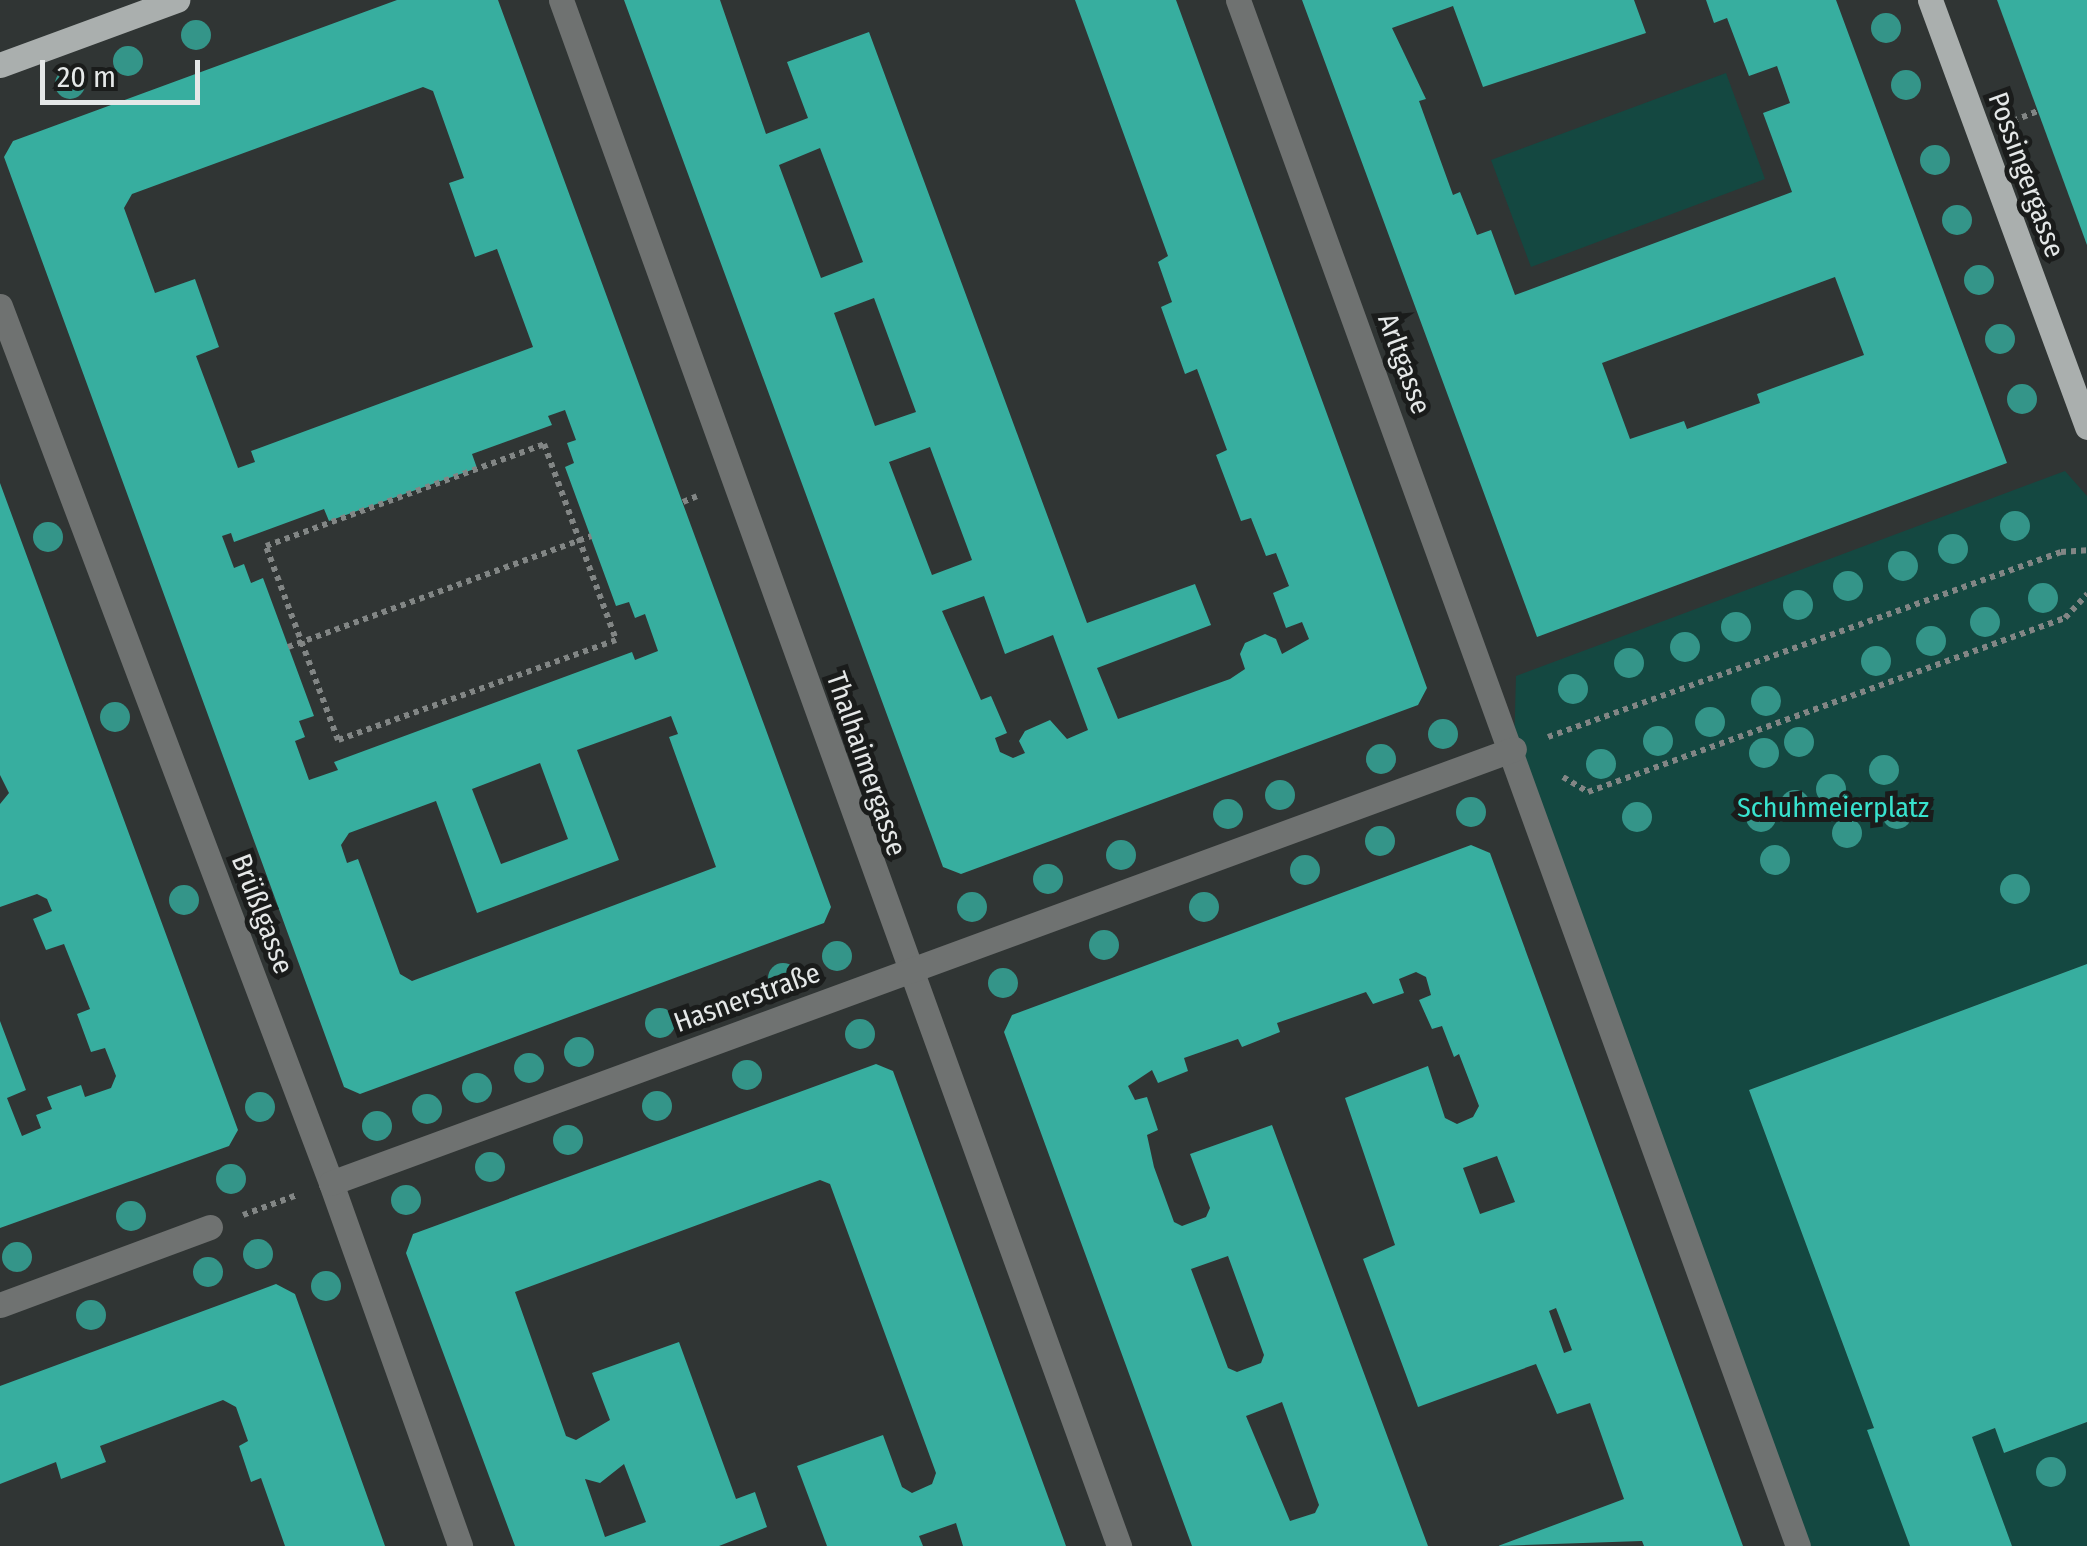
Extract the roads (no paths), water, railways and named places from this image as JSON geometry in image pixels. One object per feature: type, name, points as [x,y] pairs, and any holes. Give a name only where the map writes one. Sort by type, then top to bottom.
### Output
[{"type":"main road","points":[[0,65],[178,0]]},
{"type":"main road","name":"Possingergasse","points":[[1930,0],[2087,427]]},
{"type":"street","name":"Thalhaimergasse","points":[[561,0],[908,972],[1119,1546]]},
{"type":"street","name":"Arltgasse","points":[[1238,0],[1514,749]]},
{"type":"street","name":"Brüßlgasse","points":[[0,306],[331,1182],[460,1546]]},
{"type":"street","name":"Hasnerstraße","points":[[331,1182],[1514,749]]},
{"type":"street","points":[[1514,749],[1798,1546]]},
{"type":"street","points":[[0,1304],[210,1227]]},
{"type":"park label","name":"Schuhmeierplatz","points":[[1833,808]]}]
